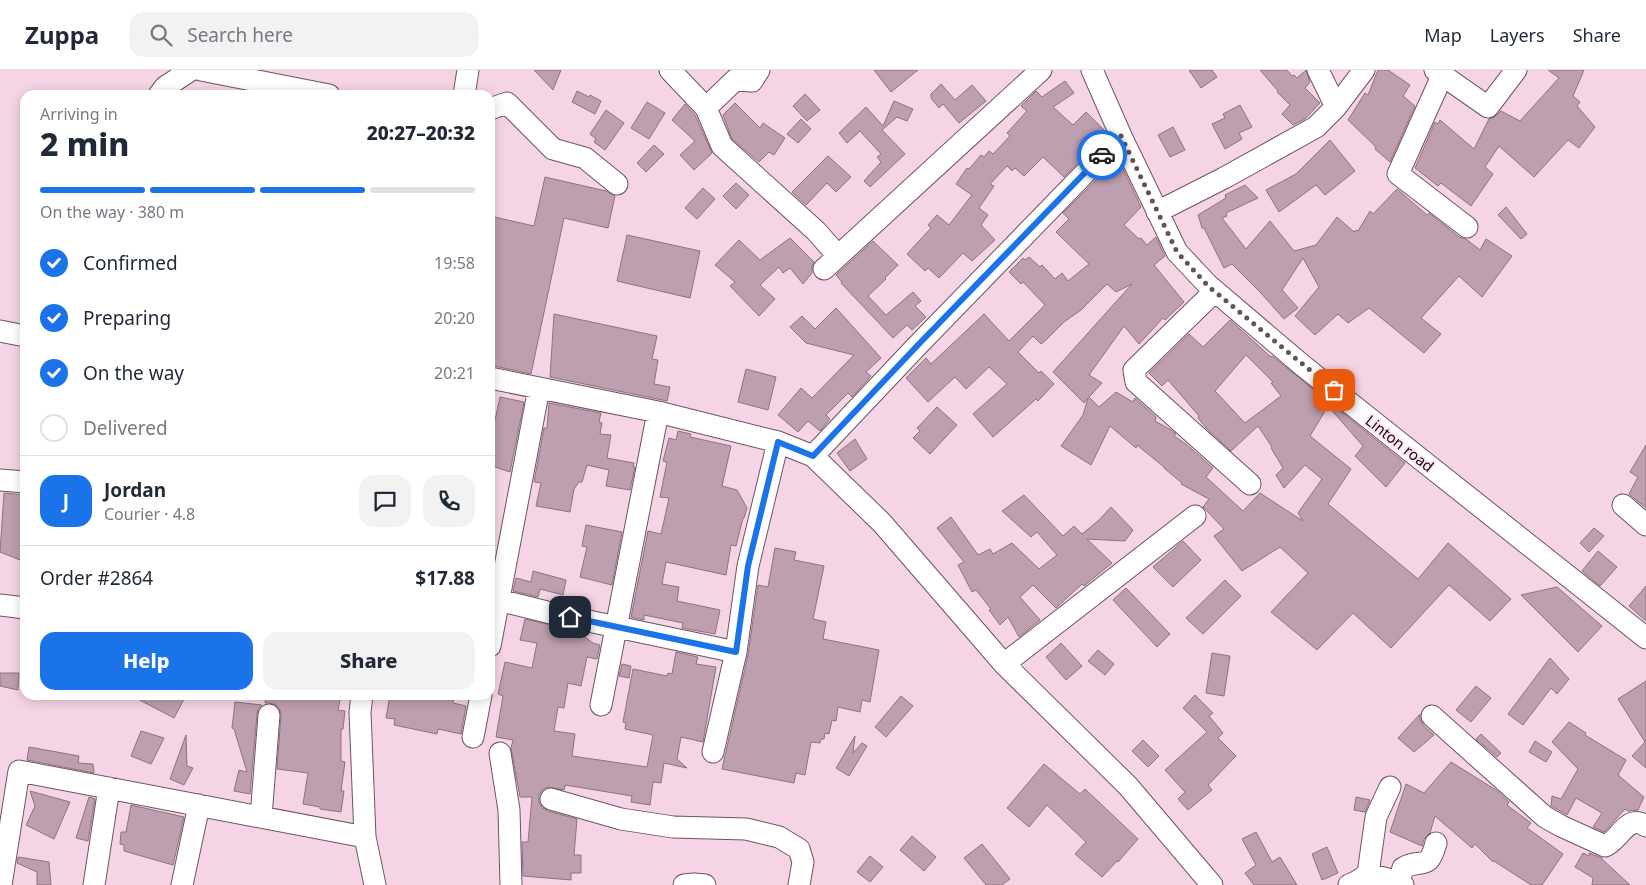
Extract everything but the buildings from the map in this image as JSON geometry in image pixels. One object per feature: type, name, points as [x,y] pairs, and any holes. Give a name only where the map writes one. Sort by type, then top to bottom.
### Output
[{"type":"street","points":[[162,90],[191,70]]},
{"type":"street","points":[[202,70],[266,76],[312,90]]},
{"type":"street","points":[[465,90],[468,70]]},
{"type":"street","points":[[670,70],[706,108],[722,146],[816,231],[831,262],[1041,70]]},
{"type":"street","points":[[706,108],[736,80],[752,81],[759,70]]},
{"type":"street","name":"Linton road","points":[[1092,70],[1121,136],[1177,252],[1215,291],[1302,365],[1646,638]]},
{"type":"street","points":[[1318,70],[1336,107]]},
{"type":"street","points":[[1157,212],[1224,178],[1316,127],[1336,107],[1364,70]]},
{"type":"street","points":[[1466,227],[1398,174],[1439,73],[1488,107],[1516,70]]},
{"type":"street","points":[[495,107],[507,103],[553,149],[585,158],[617,184]]},
{"type":"street","points":[[813,456],[1121,136]]},
{"type":"street","points":[[1215,291],[1134,370],[1136,382],[1250,484]]},
{"type":"street","points":[[0,331],[20,335]]},
{"type":"street","points":[[495,379],[658,412],[778,442],[813,456],[882,523],[1004,664],[1128,786],[1212,885]]},
{"type":"street","points":[[495,594],[539,388]]},
{"type":"street","points":[[601,705],[658,412]]},
{"type":"street","points":[[713,752],[736,652],[748,566],[778,442]]},
{"type":"street","points":[[0,480],[20,482]]},
{"type":"street","points":[[1623,505],[1646,525]]},
{"type":"street","points":[[1004,664],[1195,516]]},
{"type":"street","points":[[495,599],[736,652]]},
{"type":"street","points":[[0,605],[20,607]]},
{"type":"street","points":[[361,700],[360,712],[365,837],[372,876],[384,885]]},
{"type":"street","points":[[473,737],[480,700]]},
{"type":"street","points":[[261,817],[269,715]]},
{"type":"street","points":[[1432,716],[1545,817],[1560,826],[1605,846],[1611,844],[1626,826],[1634,822],[1641,822],[1646,826]]},
{"type":"street","points":[[500,753],[509,810],[511,885]]},
{"type":"street","points":[[1,885],[19,771],[365,837]]},
{"type":"street","points":[[1349,885],[1368,874],[1376,817],[1390,787]]},
{"type":"street","points":[[94,885],[108,788]]},
{"type":"street","points":[[551,799],[621,820],[673,827],[746,829],[779,837],[799,849],[803,862],[799,885]]},
{"type":"street","points":[[182,885],[199,805]]},
{"type":"street","points":[[1368,874],[1401,884],[1403,868],[1408,865],[1426,862],[1432,857],[1436,844]]},
{"type":"way so far","points":[[1102,155],[1121,136],[1177,252],[1208,286],[1334,390]]},
{"type":"route","points":[[570,617],[736,652],[748,566],[778,442],[813,456],[1102,155]]}]
